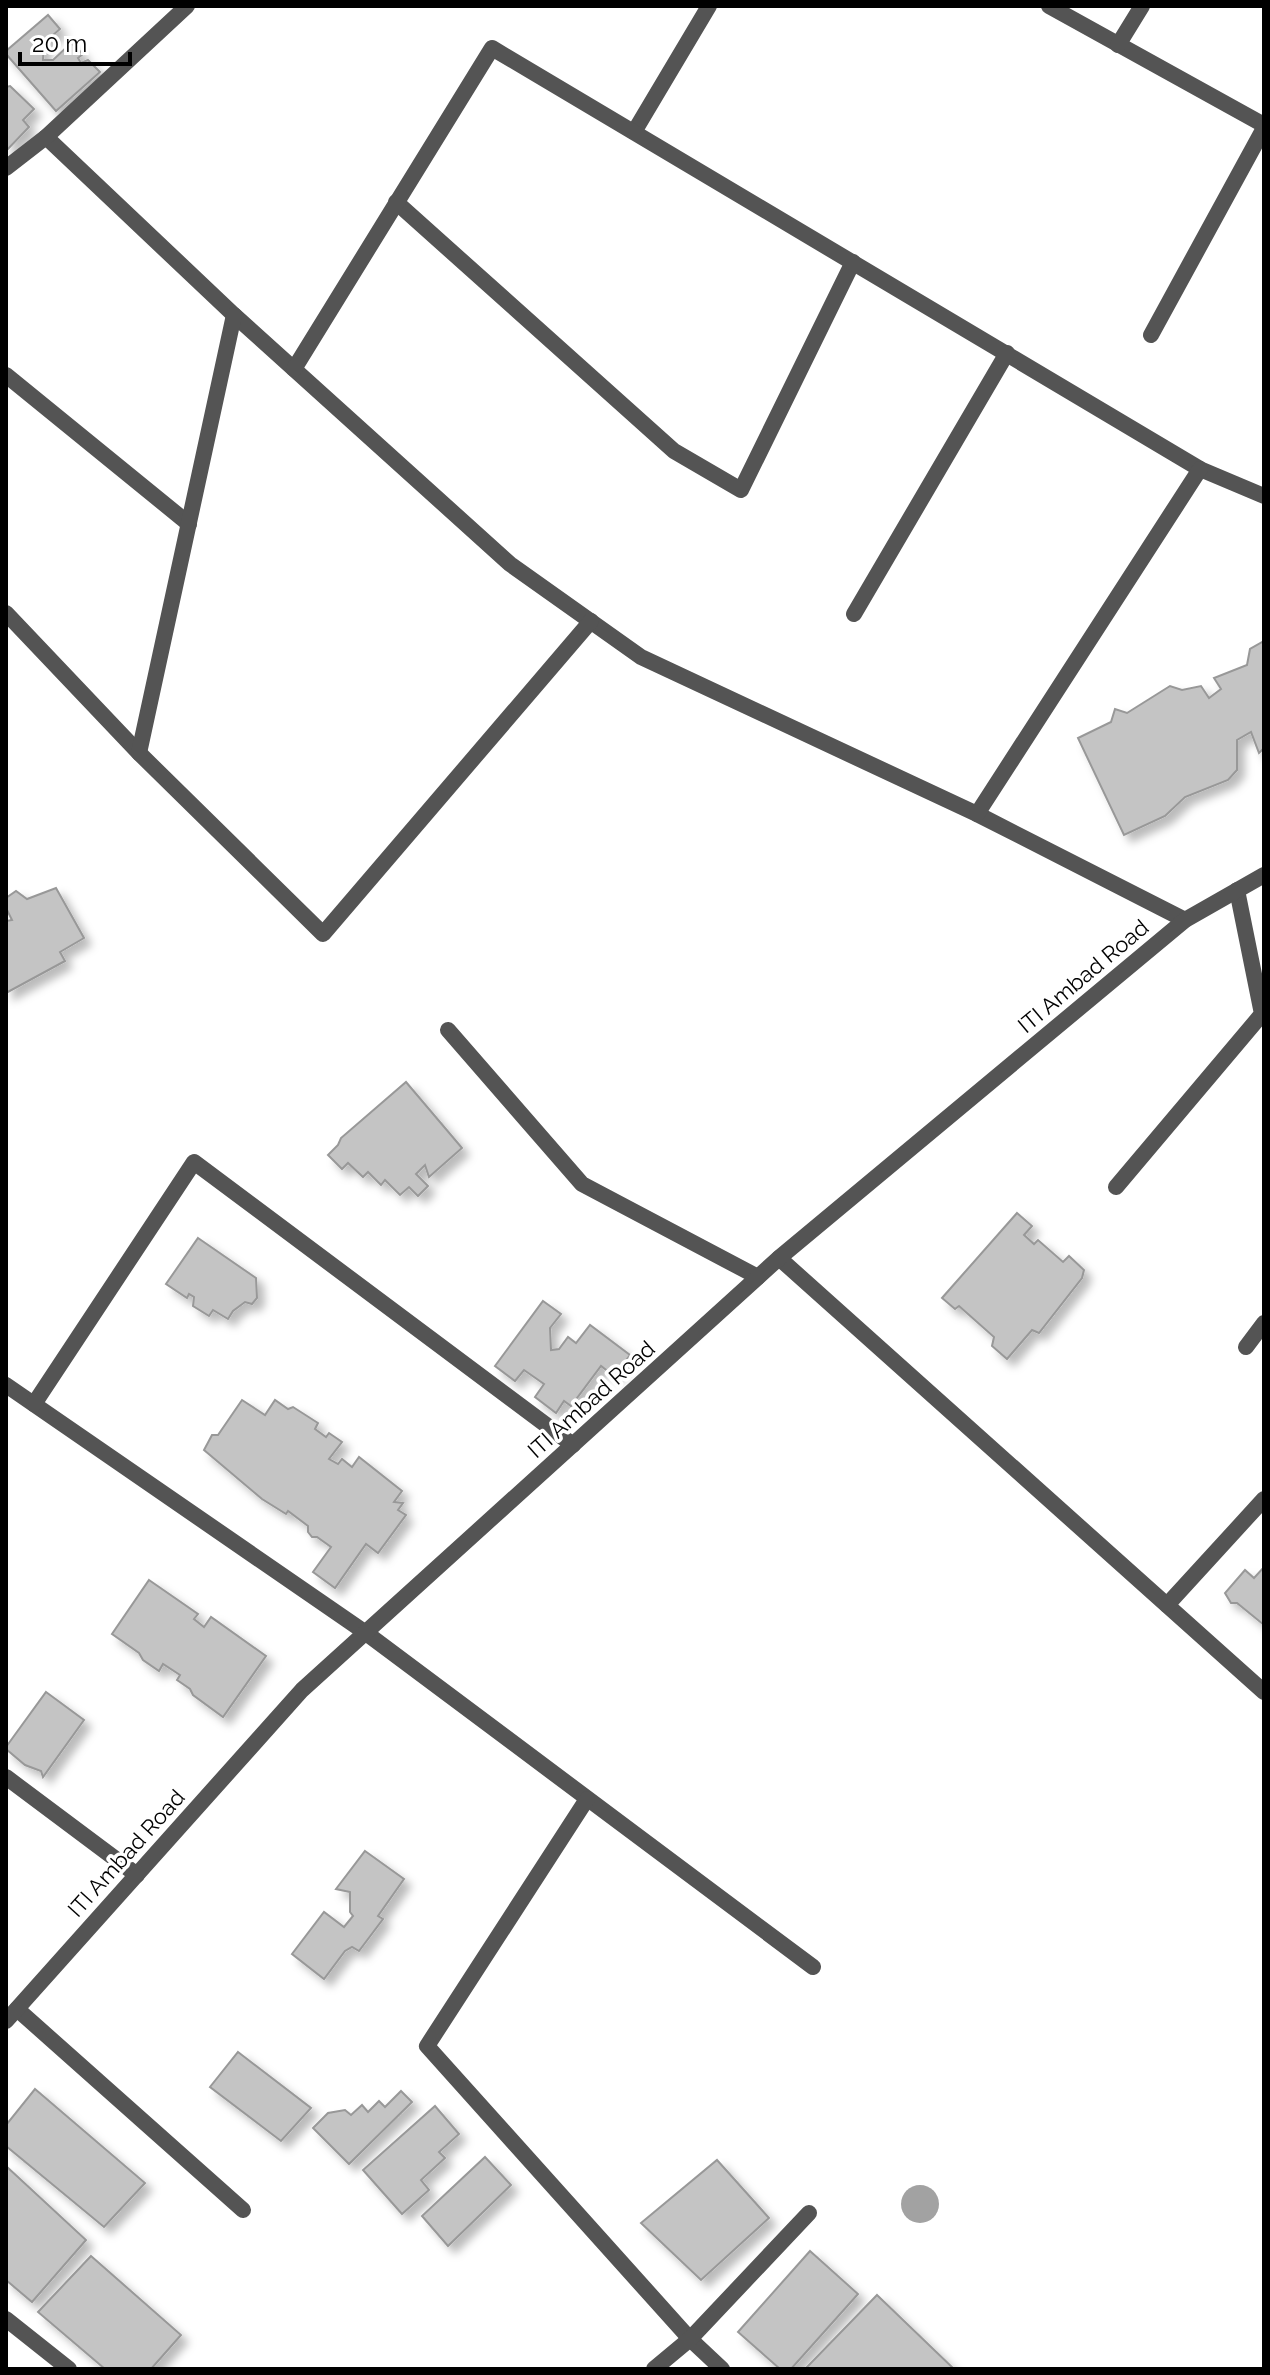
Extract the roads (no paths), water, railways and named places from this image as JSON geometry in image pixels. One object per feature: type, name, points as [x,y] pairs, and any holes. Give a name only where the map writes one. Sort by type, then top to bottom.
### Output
[{"type":"street","points":[[6,168],[46,137],[187,6]]},
{"type":"street","points":[[634,132],[709,6]]},
{"type":"street","points":[[1049,6],[1264,127],[1151,335]]},
{"type":"street","points":[[1118,45],[1142,6]]},
{"type":"street","points":[[294,369],[492,48],[1200,469],[1264,496]]},
{"type":"street","points":[[46,137],[234,315],[510,564],[641,657],[977,814],[1185,920]]},
{"type":"street","points":[[396,202],[674,451],[741,490],[853,262]]},
{"type":"street","points":[[139,753],[234,315]]},
{"type":"street","points":[[854,614],[1007,353]]},
{"type":"street","points":[[6,375],[189,524]]},
{"type":"street","points":[[977,814],[1200,469]]},
{"type":"street","points":[[6,613],[139,753],[323,934],[591,621]]},
{"type":"street","name":"ITI Ambad Road","points":[[12,2015],[302,1690],[779,1258],[1185,920],[1264,875]]},
{"type":"street","points":[[1116,1187],[1263,1015],[1239,889],[1264,887]]},
{"type":"street","points":[[448,1030],[582,1184],[758,1277]]},
{"type":"street","points":[[34,1404],[194,1162],[573,1445]]},
{"type":"street","points":[[779,1258],[1264,1692]]},
{"type":"street","points":[[1246,1347],[1264,1323]]},
{"type":"street","points":[[6,1385],[366,1633],[813,1967]]},
{"type":"street","points":[[1167,1605],[1264,1499]]},
{"type":"street","points":[[6,1777],[137,1875]]},
{"type":"street","points":[[587,1799],[427,2046],[690,2339],[722,2369]]},
{"type":"street","points":[[12,2015],[243,2210]]},
{"type":"street","points":[[654,2369],[690,2339],[809,2213]]},
{"type":"street","points":[[6,2319],[69,2369]]}]
